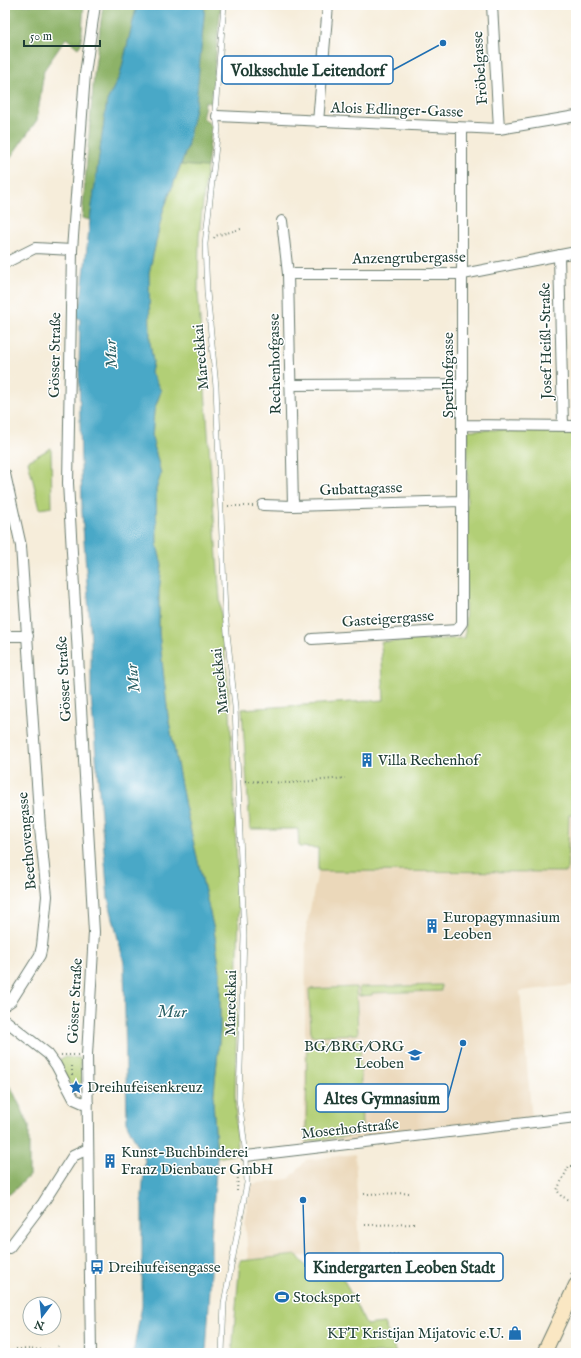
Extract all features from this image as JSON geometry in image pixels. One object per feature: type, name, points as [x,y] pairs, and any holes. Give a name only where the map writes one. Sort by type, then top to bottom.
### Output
[{"type":"main road","points":[[544,1353],[576,1285]]},
{"type":"street","name":"Gösser Straße","points":[[91,1353],[87,1055],[94,932],[68,483],[72,250],[85,74],[95,5]]},
{"type":"street","points":[[318,122],[328,5]]},
{"type":"street","name":"Fröbelgasse","points":[[492,5],[499,129]]},
{"type":"street","name":"Alois Edlinger-Gasse","points":[[217,116],[318,122],[499,129],[576,116]]},
{"type":"street","name":"Sperlhofgasse","points":[[462,128],[462,622]]},
{"type":"street","name":"Rechenhofgasse","points":[[282,221],[288,274],[293,506]]},
{"type":"street","points":[[5,263],[35,248],[72,250]]},
{"type":"street","name":"Anzengrubergasse","points":[[288,274],[463,274],[576,252]]},
{"type":"street","name":"Josef Heißl-Straße","points":[[558,255],[563,426]]},
{"type":"street","points":[[290,385],[463,384]]},
{"type":"street","points":[[463,425],[576,426]]},
{"type":"street","name":"Beethovengasse","points":[[5,474],[21,546],[40,828],[47,896],[40,954],[11,1001],[5,1005]]},
{"type":"street","name":"Gubattagasse","points":[[263,505],[293,506],[461,501]]},
{"type":"street","name":"Gasteigergasse","points":[[312,639],[457,630],[462,622]]},
{"type":"street","points":[[5,636],[28,636]]},
{"type":"street","points":[[5,1020],[48,1054],[56,1065],[74,1099],[88,1103]]},
{"type":"street","name":"Moserhofstraße","points":[[246,1156],[576,1117]]},
{"type":"street","points":[[7,1249],[43,1203],[73,1156],[88,1149]]},
{"type":"lane","name":"Mareckkai","points":[[222,1353],[224,1303],[247,1183],[246,1156],[240,1099],[244,936],[235,707],[225,614],[216,387],[207,292],[205,244],[218,128],[215,111],[224,5]]},
{"type":"path","points":[[212,241],[214,236],[241,230]]},
{"type":"path","points":[[220,506],[263,505]]},
{"type":"path","points":[[249,780],[289,783],[345,778]]},
{"type":"path","points":[[48,1054],[79,1055]]},
{"type":"path","points":[[72,1066],[73,1075]]},
{"type":"path","points":[[576,1166],[569,1166],[557,1190],[561,1196],[576,1203]]},
{"type":"path","points":[[364,1194],[412,1192]]},
{"type":"path","points":[[365,1225],[416,1224]]},
{"type":"path","points":[[369,1256],[420,1255]]},
{"type":"path","points":[[16,1349],[56,1350],[58,1346]]},
{"type":"shaded area","name":"BG/BRG/ORG Leoben","points":[[569,815],[576,815],[576,930],[573,930],[576,953],[576,985],[520,991],[532,1120],[304,1150],[306,929],[318,871],[567,872]]},
{"type":"shaded area","points":[[355,1154],[360,1253],[248,1259],[245,1217],[252,1184],[289,1179],[306,1160]]},
{"type":"green space","points":[[5,5],[84,5],[81,44],[78,48],[66,38],[44,70],[37,120],[5,165]]},
{"type":"green space","points":[[103,5],[137,5],[120,75],[107,101],[90,220],[82,218],[94,75]]},
{"type":"green space","points":[[205,5],[221,5],[211,103],[205,102],[203,117],[212,126],[207,167],[181,165],[187,148],[202,40]]},
{"type":"green space","points":[[181,165],[207,167],[199,236],[198,292],[221,614],[230,710],[239,910],[235,1094],[237,1154],[217,1158],[213,1102],[220,1031],[220,972],[214,930],[185,806],[168,716],[159,633],[159,592],[162,565],[157,545],[156,489],[161,474],[152,437],[154,411],[161,391],[151,373],[153,362],[150,342],[149,273],[163,211]]},
{"type":"green space","points":[[576,429],[576,815],[569,815],[567,872],[318,871],[318,848],[299,847],[298,829],[250,829],[242,709],[384,700],[381,642],[465,638],[468,430]]},
{"type":"green space","points":[[51,448],[52,507],[40,509],[28,461]]},
{"type":"green space","points":[[441,985],[441,991],[372,993],[372,995],[359,996],[359,987]]},
{"type":"green space","points":[[356,987],[358,1034],[311,1036],[309,989]]},
{"type":"green space","points":[[360,1040],[362,1131],[356,1135],[306,1142],[307,1041]]},
{"type":"green space","points":[[64,1057],[80,1058],[82,1080],[79,1089],[71,1085],[64,1073],[59,1060]]},
{"type":"green space","points":[[11,1087],[29,1125],[29,1176],[10,1194],[5,1194],[5,1088]]},
{"type":"green space","points":[[297,1255],[313,1275],[341,1274],[366,1325],[384,1323],[396,1353],[232,1353],[240,1261]]},
{"type":"water","name":"Mur","points":[[137,5],[205,5],[196,103],[187,148],[163,211],[149,273],[150,342],[153,362],[151,373],[161,391],[154,411],[152,437],[161,474],[156,489],[157,545],[162,565],[159,592],[159,633],[168,716],[185,806],[214,930],[220,972],[220,1031],[213,1102],[217,1158],[211,1238],[211,1272],[206,1353],[133,1353],[142,1306],[142,1195],[145,1160],[127,1124],[124,963],[108,898],[91,697],[91,641],[82,512],[79,374],[80,319],[76,317],[77,306],[81,302],[90,220],[107,101],[120,75]]},
{"type":"place","name":"Volksschule Leitendorf","points":[[443,43]]},
{"type":"place","name":"Villa Rechenhof","points":[[367,760]]},
{"type":"place","name":"Europagymnasium Leoben","points":[[432,926]]},
{"type":"place","name":"Altes Gymnasium","points":[[463,1043]]},
{"type":"place","name":"BG/BRG/ORG Leoben","points":[[415,1055]]},
{"type":"place","name":"Dreihufeisenkreuz","points":[[76,1087]]},
{"type":"place","name":"Kunst-Buchbinderei Franz Dienbauer GmbH","points":[[110,1161]]},
{"type":"place","name":"Kindergarten Leoben Stadt","points":[[303,1200]]},
{"type":"place","name":"Dreihufeisengasse","points":[[97,1267]]},
{"type":"place","name":"Stocksport","points":[[282,1297]]},
{"type":"place","name":"KFT Kristijan Mijatovic e.U.","points":[[515,1333]]}]
